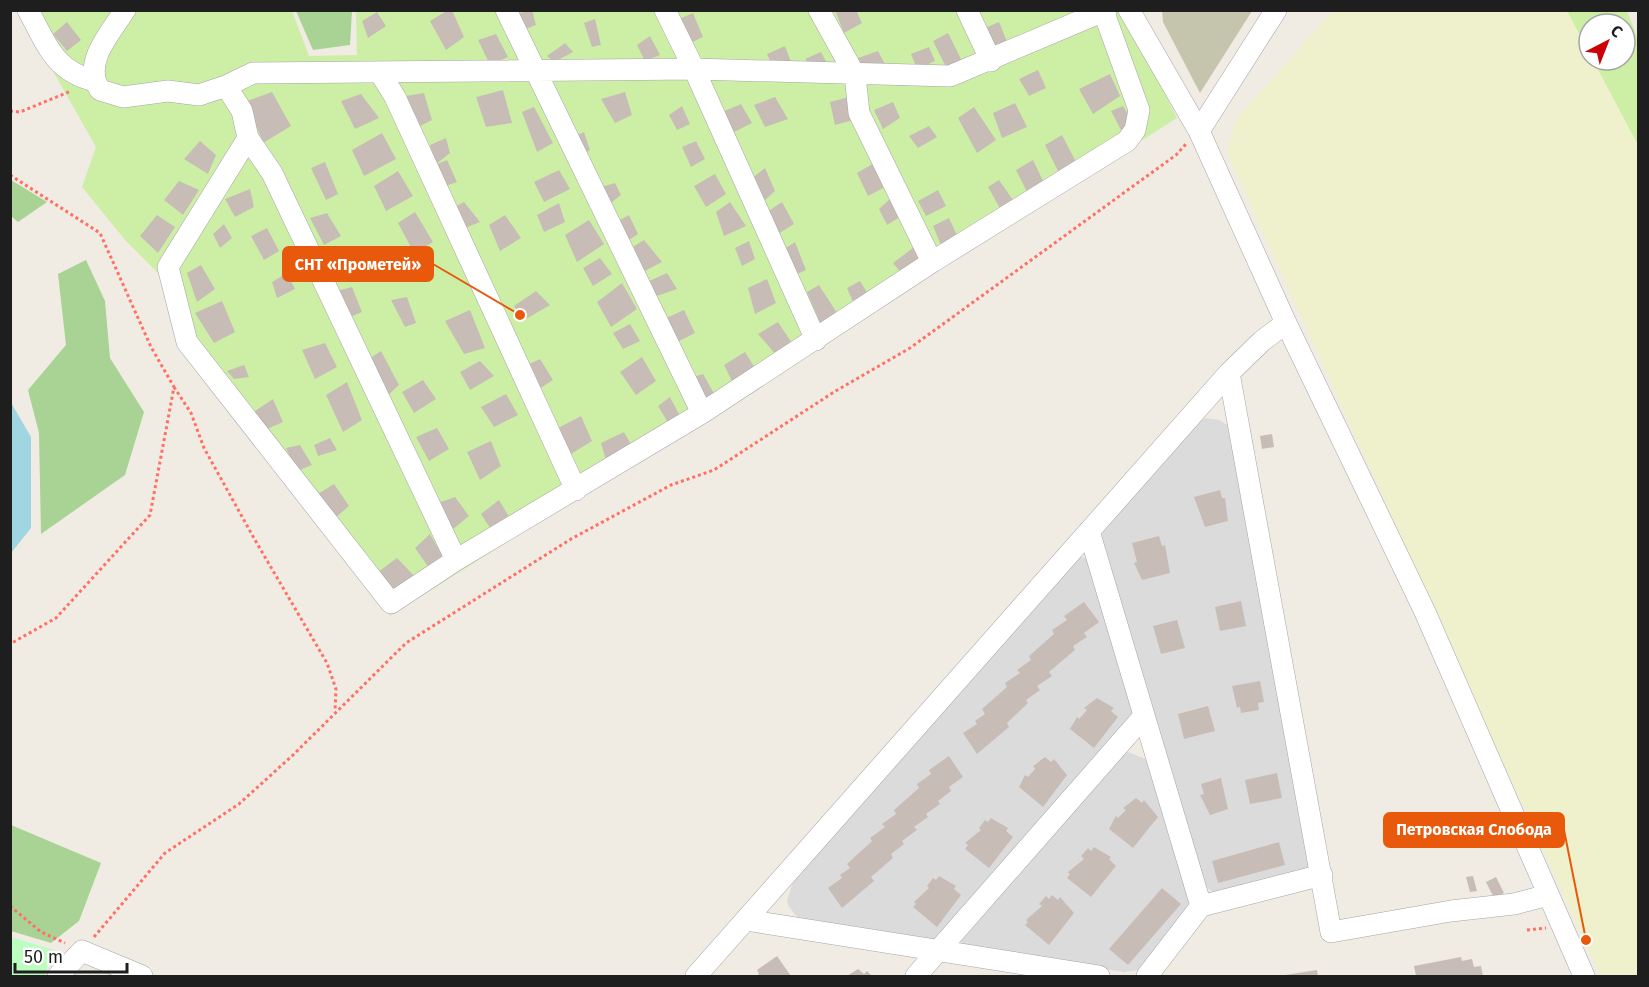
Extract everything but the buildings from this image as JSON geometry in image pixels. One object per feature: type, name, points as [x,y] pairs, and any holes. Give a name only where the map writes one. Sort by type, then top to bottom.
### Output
[{"type":"street","points":[[28,10],[60,65],[78,77],[95,81]]},
{"type":"street","points":[[125,10],[94,60],[92,71],[95,81],[108,94],[123,97],[168,91],[199,95],[226,86],[253,73],[694,69],[950,76],[991,61],[1104,11],[1139,110],[1135,130],[1127,141],[932,262],[702,413],[456,560],[391,603],[187,342],[168,267],[248,138]]},
{"type":"street","points":[[506,10],[702,413]]},
{"type":"street","points":[[665,10],[816,339]]},
{"type":"street","points":[[819,10],[855,75],[859,113],[932,262]]},
{"type":"street","points":[[967,10],[991,61]]},
{"type":"street","points":[[1129,10],[1199,131],[1286,323],[1425,612],[1584,976]]},
{"type":"street","points":[[1199,131],[1276,10]]},
{"type":"street","points":[[380,73],[395,97],[576,490]]},
{"type":"street","points":[[226,86],[242,111],[248,138],[272,173],[456,560]]},
{"type":"street","points":[[696,976],[1229,373],[1262,341],[1286,323]]},
{"type":"street","points":[[1229,373],[1331,932],[1451,911],[1514,904],[1548,895]]},
{"type":"street","points":[[1089,531],[1202,906]]},
{"type":"street","points":[[916,976],[1144,716]]},
{"type":"street","points":[[1147,976],[1202,906],[1322,875]]},
{"type":"street","points":[[746,920],[1098,976]]},
{"type":"street","points":[[58,976],[82,951],[142,976]]},
{"type":"path","points":[[10,111],[20,112],[95,81]]},
{"type":"path","points":[[10,906],[41,932],[82,951],[165,853],[239,804],[406,643],[571,538],[671,485],[714,470],[834,392],[910,348],[1176,155],[1199,131]]},
{"type":"path","points":[[10,175],[100,233],[151,347],[191,413],[204,448],[327,663],[336,689],[335,712]]},
{"type":"path","points":[[10,644],[56,618],[150,515],[174,387]]},
{"type":"shaded area","points":[[1334,10],[1567,11],[1577,30],[1577,72],[1599,72],[1638,145],[1638,976],[1600,976],[1227,153],[1235,120]]},
{"type":"shaded area","points":[[1162,11],[1252,11],[1200,93],[1163,22]]},
{"type":"shaded area","points":[[1205,418],[1219,420],[1229,426],[1311,865],[1305,870],[1216,894],[1206,887],[1102,537],[1103,530]]},
{"type":"shaded area","points":[[1078,557],[1088,558],[1135,712],[937,940],[798,918],[787,901],[793,882]]},
{"type":"shaded area","points":[[1128,752],[1146,759],[1189,901],[1188,908],[1139,970],[1124,972],[975,949],[963,945],[960,941],[1121,753]]},
{"type":"green space","points":[[19,11],[292,11],[309,56],[357,55],[356,11],[1124,11],[1177,118],[390,616],[182,351],[165,280],[126,241],[82,187],[96,147]]},
{"type":"green space","points":[[296,11],[352,11],[350,45],[313,50]]},
{"type":"green space","points":[[1567,11],[1627,12],[1577,12],[1577,30]]},
{"type":"green space","points":[[1637,36],[1638,39],[1638,145],[1599,72],[1637,72]]},
{"type":"green space","points":[[11,180],[47,202],[18,222],[11,216]]},
{"type":"green space","points":[[86,260],[105,301],[110,358],[144,412],[125,475],[41,534],[39,433],[28,390],[66,345],[58,274]]},
{"type":"green space","points":[[11,825],[101,863],[79,921],[51,943],[11,931]]},
{"type":"green space","points":[[11,937],[54,950],[44,976],[11,976]]},
{"type":"water","points":[[10,401],[31,437],[31,528],[11,553]]},
{"type":"place","name":"СНТ «Прометей»","points":[[520,315]]},
{"type":"place","name":"Петровская Слобода","points":[[1586,940]]}]
